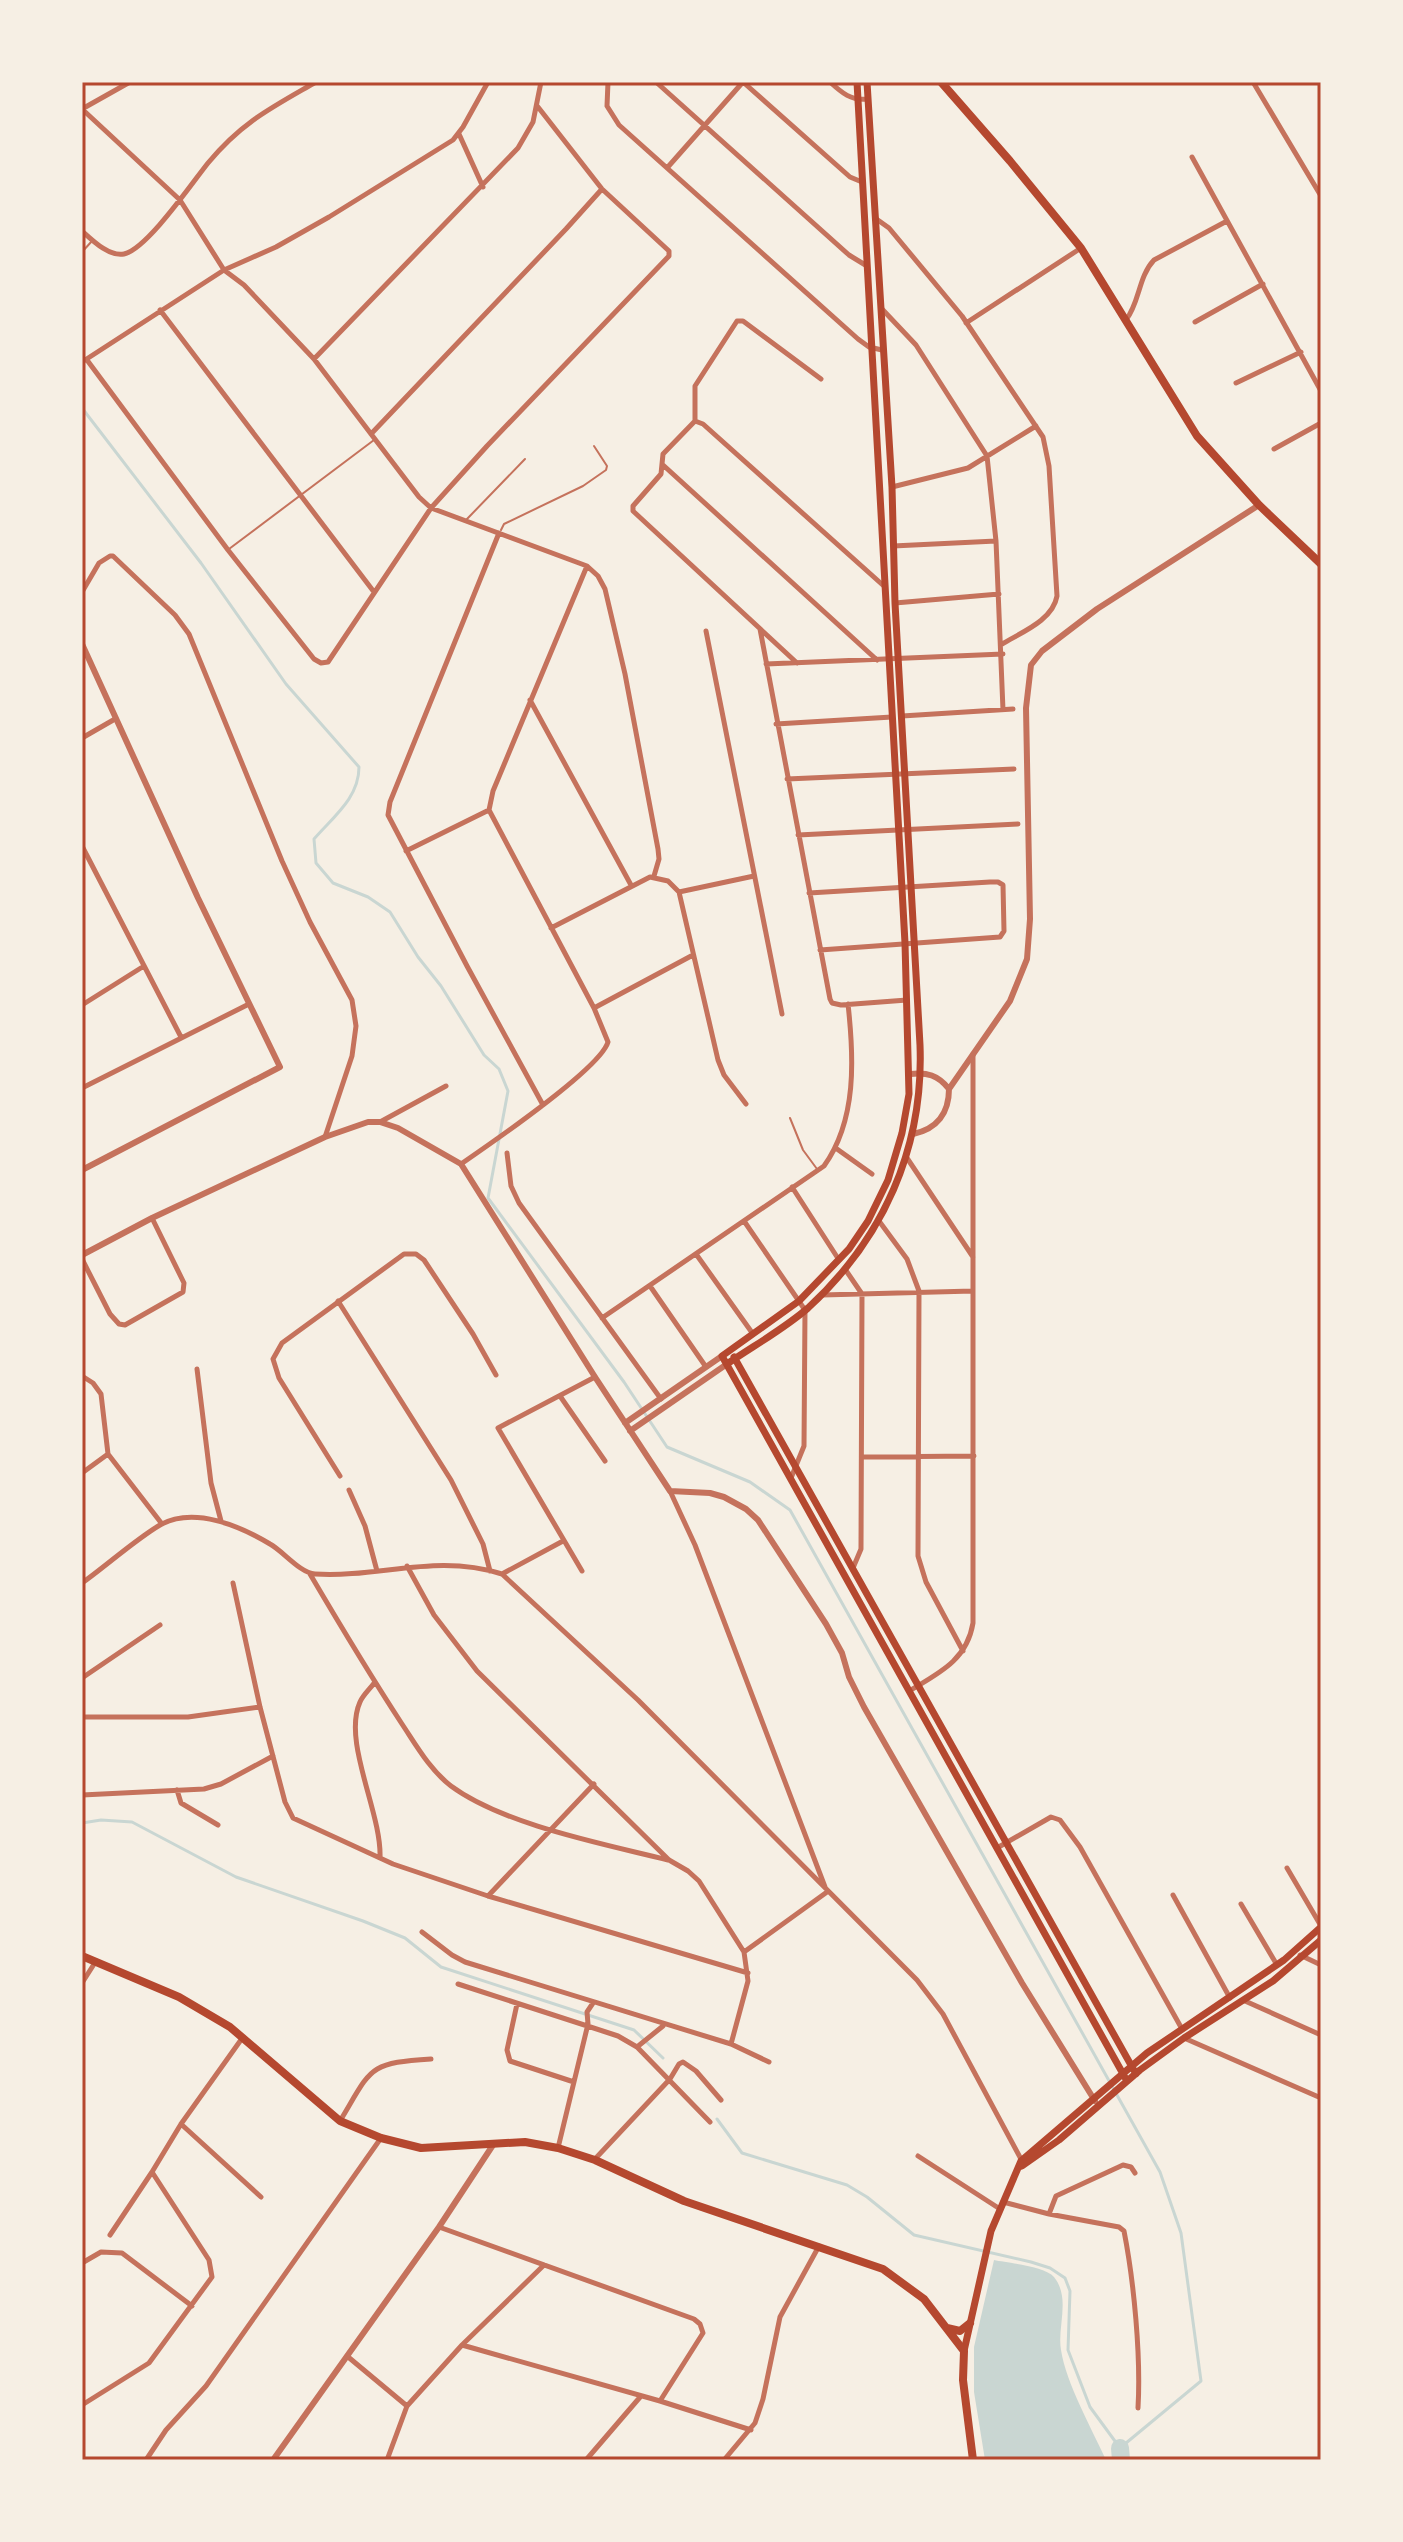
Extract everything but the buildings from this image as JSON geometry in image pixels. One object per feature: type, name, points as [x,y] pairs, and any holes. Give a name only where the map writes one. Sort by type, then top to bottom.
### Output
[{"type":"main road","points":[[857,82],[910,1074],[902,1133],[888,1180],[868,1221],[839,1261],[799,1301],[722,1356],[997,1848],[1122,2080]]},
{"type":"main road","points":[[727,1364],[805,1310],[821,1295],[845,1269],[879,1221],[907,1158],[921,1073],[895,603],[892,487],[867,82]]},
{"type":"main road","points":[[941,82],[1081,248],[1197,436],[1259,505],[1321,564]]},
{"type":"main road","points":[[730,1351],[1134,2070]]},
{"type":"main road","points":[[1134,2070],[1245,2001],[1299,1954],[1321,1926]]},
{"type":"main road","points":[[973,2460],[963,2380],[964,2351],[991,2231],[1013,2176],[1023,2162],[1059,2140],[1098,2100],[1182,2029],[1277,1965],[1321,1940]]},
{"type":"main road","points":[[82,1956],[179,1997],[244,2037],[340,2121],[381,2138],[432,2149],[525,2142],[558,2148],[595,2160],[684,2201],[861,2260],[896,2277],[924,2299],[964,2351]]},
{"type":"main road","points":[[947,2328],[960,2331],[970,2323]]},
{"type":"street","points":[[130,82],[82,109],[180,200],[224,270],[244,285],[314,359],[419,497],[431,508],[587,566],[598,576],[605,589],[625,674],[659,854],[654,876]]},
{"type":"street","points":[[82,231],[110,251],[126,254],[140,244],[180,200],[234,135],[274,104],[304,85],[316,82]]},
{"type":"street","points":[[488,82],[459,134],[427,158],[276,247],[224,270],[84,361],[228,550],[314,659],[321,663],[328,662],[332,657],[431,508],[668,257],[669,251],[602,189],[538,107]]},
{"type":"street","points":[[314,359],[518,148],[533,122],[541,82]]},
{"type":"street","points":[[608,82],[607,106],[611,115],[858,339],[882,350]]},
{"type":"street","points":[[656,82],[842,249],[867,266]]},
{"type":"street","points":[[667,168],[744,82],[850,177],[862,182]]},
{"type":"street","points":[[830,82],[842,93],[859,100],[868,99]]},
{"type":"street","points":[[1253,82],[1321,196]]},
{"type":"street","points":[[459,134],[483,187]]},
{"type":"street","points":[[1192,157],[1321,391]]},
{"type":"street","points":[[373,436],[602,189]]},
{"type":"street","points":[[875,218],[889,228],[966,323],[1036,426],[1048,456],[1056,601],[1048,615],[1002,644]]},
{"type":"street","points":[[1126,320],[1134,310],[1151,263],[1227,221]]},
{"type":"street","points":[[966,323],[1081,248]]},
{"type":"street","points":[[1195,322],[1263,284]]},
{"type":"street","points":[[879,307],[916,345],[987,456],[996,541],[1003,710]]},
{"type":"street","points":[[160,310],[374,592]]},
{"type":"street","points":[[695,421],[695,386],[737,321],[743,321],[821,379]]},
{"type":"street","points":[[1236,383],[1301,352]]},
{"type":"street","points":[[695,421],[703,424],[885,587]]},
{"type":"street","points":[[695,421],[663,454],[661,474],[633,506],[633,511],[797,663]]},
{"type":"street","points":[[1274,449],[1321,423]]},
{"type":"street","points":[[892,487],[958,473],[1036,426]]},
{"type":"street","points":[[663,465],[877,660]]},
{"type":"street","points":[[913,1134],[941,1119],[949,1099],[949,1089],[1010,1001],[1027,959],[1030,919],[1026,708],[1031,665],[1036,656],[1097,609],[1259,505]]},
{"type":"street","points":[[499,533],[390,802],[389,820],[543,1105]]},
{"type":"street","points":[[893,546],[996,541]]},
{"type":"street","points":[[82,592],[99,563],[113,556],[175,615],[189,634],[282,861],[310,922],[352,1000],[356,1026],[352,1056],[325,1137]]},
{"type":"street","points":[[461,1164],[543,1105],[603,1055],[606,1049],[608,1038],[594,1008],[489,810],[493,791],[587,566]]},
{"type":"street","points":[[895,603],[999,594]]},
{"type":"street","points":[[760,629],[831,1001],[848,1004],[908,1000]]},
{"type":"street","points":[[706,631],[782,1014]]},
{"type":"street","points":[[82,644],[280,1067],[82,1170]]},
{"type":"street","points":[[766,664],[1003,654]]},
{"type":"street","points":[[530,700],[631,885]]},
{"type":"street","points":[[902,716],[1013,709]]},
{"type":"street","points":[[776,724],[892,717]]},
{"type":"street","points":[[82,738],[115,719]]},
{"type":"street","points":[[787,779],[1014,769]]},
{"type":"street","points":[[406,851],[489,810]]},
{"type":"street","points":[[798,835],[1018,824]]},
{"type":"street","points":[[82,846],[181,1037]]},
{"type":"street","points":[[551,928],[631,885],[654,876],[668,881],[679,892],[718,1060],[724,1075],[746,1104]]},
{"type":"street","points":[[679,892],[754,876]]},
{"type":"street","points":[[809,893],[998,882],[1003,888],[1002,936],[820,950]]},
{"type":"street","points":[[594,1008],[693,955]]},
{"type":"street","points":[[82,1005],[144,966]]},
{"type":"street","points":[[82,1088],[249,1004]]},
{"type":"street","points":[[602,1318],[824,1166],[837,1148],[849,1103],[852,1073],[848,1004]]},
{"type":"street","points":[[909,1691],[946,1669],[964,1652],[972,1631],[975,1602],[973,1053]]},
{"type":"street","points":[[910,1074],[937,1077],[949,1089]]},
{"type":"street","points":[[152,1218],[184,1283],[183,1292],[125,1325],[119,1324],[110,1314],[82,1257],[152,1218],[325,1137],[359,1124],[380,1122],[446,1086]]},
{"type":"street","points":[[380,1122],[416,1137],[461,1164],[670,1491],[711,1587],[827,1892]]},
{"type":"street","points":[[837,1148],[872,1174]]},
{"type":"street","points":[[507,1153],[513,1192],[660,1399]]},
{"type":"street","points":[[907,1158],[974,1258]]},
{"type":"street","points":[[792,1187],[839,1261]]},
{"type":"street","points":[[744,1221],[805,1310],[804,1446],[791,1479]]},
{"type":"street","points":[[879,1221],[907,1259],[919,1291],[917,1546],[921,1570],[964,1652]]},
{"type":"street","points":[[340,1476],[274,1367],[273,1359],[282,1343],[404,1254],[416,1254],[424,1260],[496,1375]]},
{"type":"street","points":[[696,1254],[753,1334]]},
{"type":"street","points":[[845,1269],[862,1294],[861,1549],[853,1569]]},
{"type":"street","points":[[650,1286],[706,1367]]},
{"type":"street","points":[[821,1295],[973,1291]]},
{"type":"street","points":[[338,1301],[451,1480],[483,1544],[490,1571]]},
{"type":"street","points":[[628,1421],[722,1356]]},
{"type":"street","points":[[633,1429],[727,1364]]},
{"type":"street","points":[[197,1369],[211,1483],[221,1522]]},
{"type":"street","points":[[82,1384],[85,1377],[97,1387],[104,1404],[108,1454],[162,1524]]},
{"type":"street","points":[[582,1571],[498,1428],[595,1377]]},
{"type":"street","points":[[560,1396],[605,1461]]},
{"type":"street","points":[[82,1473],[108,1454]]},
{"type":"street","points":[[862,1457],[974,1456]]},
{"type":"street","points":[[349,1490],[365,1526],[377,1571]]},
{"type":"street","points":[[670,1491],[710,1493],[724,1497],[746,1509],[768,1534],[826,1624],[842,1653],[849,1677],[864,1707],[1022,1983],[1098,2100]]},
{"type":"street","points":[[82,1583],[162,1524],[192,1519],[221,1522],[267,1542],[309,1573],[375,1682],[439,1776],[465,1795],[551,1830],[669,1860]]},
{"type":"street","points":[[502,1574],[563,1541]]},
{"type":"street","points":[[309,1573],[356,1574],[437,1564],[502,1574],[638,1700],[932,1998],[1023,2162]]},
{"type":"street","points":[[407,1566],[434,1615],[477,1671],[669,1860],[699,1881],[744,1952],[748,1973],[731,2044]]},
{"type":"street","points":[[233,1583],[285,1802],[297,1822],[380,1858],[488,1896],[748,1973]]},
{"type":"street","points":[[82,1678],[160,1625]]},
{"type":"street","points":[[375,1682],[359,1703],[356,1724],[359,1754],[379,1838],[380,1858]]},
{"type":"street","points":[[82,1717],[188,1717],[260,1707]]},
{"type":"street","points":[[82,1795],[204,1789],[221,1784],[273,1756]]},
{"type":"street","points":[[488,1896],[594,1784]]},
{"type":"street","points":[[177,1790],[181,1803],[218,1825]]},
{"type":"street","points":[[997,1848],[1051,1817],[1060,1820],[1080,1847],[1182,2029]]},
{"type":"street","points":[[1287,1868],[1321,1926]]},
{"type":"street","points":[[744,1952],[827,1892]]},
{"type":"street","points":[[1173,1895],[1230,1998]]},
{"type":"street","points":[[1241,1904],[1277,1965]]},
{"type":"street","points":[[422,1932],[465,1962],[592,2004],[731,2044],[769,2062]]},
{"type":"street","points":[[1299,1954],[1321,1965]]},
{"type":"street","points":[[82,1983],[96,1961]]},
{"type":"street","points":[[458,1984],[517,2004],[587,2022],[639,2045],[710,2122]]},
{"type":"street","points":[[1245,2001],[1321,2035]]},
{"type":"street","points":[[517,2004],[507,2050],[510,2061],[574,2082]]},
{"type":"street","points":[[558,2148],[592,2004]]},
{"type":"street","points":[[639,2045],[664,2025]]},
{"type":"street","points":[[110,2235],[181,2124],[244,2037]]},
{"type":"street","points":[[1184,2038],[1321,2098]]},
{"type":"street","points":[[340,2121],[364,2081],[376,2068],[393,2061],[431,2059]]},
{"type":"street","points":[[595,2160],[670,2079],[679,2064],[687,2064],[721,2100]]},
{"type":"street","points":[[181,2124],[261,2197]]},
{"type":"street","points":[[146,2460],[166,2430],[215,2374],[381,2138]]},
{"type":"street","points":[[274,2459],[439,2227],[493,2145]]},
{"type":"street","points":[[918,2156],[1001,2205],[1119,2227],[1124,2231],[1132,2294],[1138,2408]]},
{"type":"street","points":[[1049,2214],[1058,2195],[1123,2165],[1131,2167],[1135,2173]]},
{"type":"street","points":[[82,2405],[149,2363],[212,2277],[212,2268],[152,2172]]},
{"type":"street","points":[[439,2227],[688,2316],[700,2324],[703,2333],[660,2401]]},
{"type":"street","points":[[724,2460],[751,2430],[760,2411],[780,2317],[819,2246]]},
{"type":"street","points":[[82,2263],[101,2252],[122,2253],[192,2306]]},
{"type":"street","points":[[387,2460],[407,2406],[462,2345],[544,2265]]},
{"type":"street","points":[[462,2345],[751,2430]]},
{"type":"street","points":[[347,2356],[407,2406]]},
{"type":"street","points":[[586,2460],[641,2396]]},
{"type":"lane","points":[[82,252],[93,241]]},
{"type":"lane","points":[[228,550],[373,436]]},
{"type":"lane","points":[[499,533],[504,524],[583,486],[607,469],[594,446]]},
{"type":"lane","points":[[467,520],[525,459]]},
{"type":"lane","points":[[790,1118],[803,1150],[818,1169]]},
{"type":"shaded area","points":[[994,2260],[1043,2270],[1054,2277],[1059,2285],[1063,2303],[1060,2341],[1064,2363],[1106,2460],[985,2460],[974,2392],[974,2347]]},
{"type":"waterway","points":[[82,408],[201,563],[286,684],[359,767],[350,798],[314,839],[316,863],[333,883],[368,897],[390,912],[484,1055],[499,1069],[508,1091],[488,1198],[624,1382],[667,1447],[750,1482],[790,1510],[1160,2172],[1181,2233],[1201,2381],[1120,2448],[1090,2407],[1068,2350],[1070,2291],[1065,2278],[1050,2268],[1031,2262],[914,2235],[847,2185],[742,2153],[717,2119]]},
{"type":"waterway","points":[[82,1823],[101,1820],[132,1822],[236,1877],[405,1938],[441,1967],[634,2030],[663,2058]]},
{"type":"waterway","points":[[1120,2448],[1121,2460]]}]
